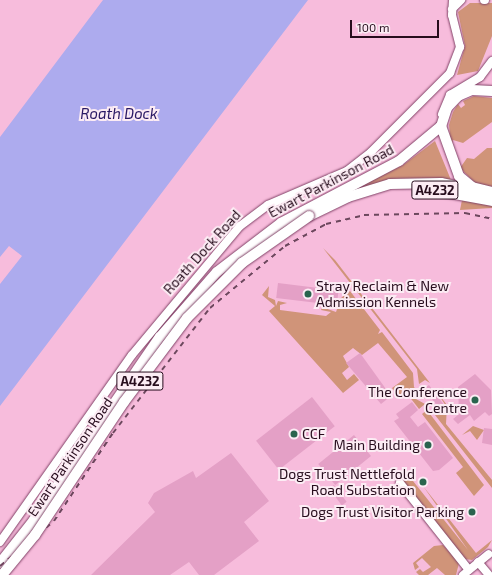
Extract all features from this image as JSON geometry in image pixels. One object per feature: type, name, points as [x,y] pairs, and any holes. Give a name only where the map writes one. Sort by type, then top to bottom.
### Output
[{"type":"main road","name":"Ewart Parkinson Road","points":[[0,563],[34,520],[112,403],[183,308],[241,252],[307,212],[399,161],[442,123],[450,104],[463,93],[492,92]]},
{"type":"main road","points":[[442,123],[459,176],[481,192]]},
{"type":"main road","name":"Ewart Parkinson Road","points":[[2,575],[35,535],[124,402],[187,318],[242,263],[307,212],[376,188],[421,182],[481,192],[492,192]]},
{"type":"main road","name":"A4232","points":[[376,188],[426,188],[492,202]]},
{"type":"street","name":"Roath Dock Road","points":[[0,542],[132,355],[240,226],[268,205],[334,179],[353,167],[450,73],[460,47],[452,9],[453,0]]},
{"type":"street","points":[[452,9],[461,0]]},
{"type":"street","points":[[442,123],[446,99],[480,77],[492,61]]},
{"type":"street","points":[[400,483],[466,572],[489,554]]},
{"type":"street","points":[[478,562],[489,575]]},
{"type":"shaded area","points":[[470,3],[492,3],[492,36],[478,71],[457,75],[465,46],[458,12]]},
{"type":"shaded area","points":[[474,96],[492,98],[492,122],[463,143],[453,140],[451,146],[449,125],[453,112],[458,104],[461,108],[465,105],[463,101]]},
{"type":"shaded area","points":[[435,141],[451,180],[405,179],[353,190],[403,165]]},
{"type":"shaded area","points":[[487,148],[492,148],[492,187],[476,184],[460,168],[467,158],[474,159]]},
{"type":"shaded area","points":[[462,200],[492,206],[492,208],[460,210]]},
{"type":"shaded area","points":[[323,248],[335,260],[430,383],[425,380],[419,384],[417,369]]},
{"type":"shaded area","points":[[269,286],[268,297],[275,300],[276,306],[278,301],[287,303],[280,305],[280,310],[326,316],[331,312],[321,310],[322,307],[336,312],[341,298],[350,291],[380,330],[378,334],[382,332],[413,373],[414,387],[420,395],[416,399],[425,404],[419,409],[405,391],[398,396],[392,388],[407,377],[378,343],[362,355],[353,348],[343,356],[349,367],[342,373],[347,380],[354,374],[359,380],[343,393],[269,311],[275,306],[262,295]]},
{"type":"shaded area","points":[[434,388],[447,405],[446,424],[492,480],[492,488],[435,415],[446,406]]},
{"type":"shaded area","points":[[427,410],[484,485],[474,496],[456,473],[463,467],[422,414]]},
{"type":"shaded area","points":[[473,426],[484,430],[477,440],[470,431],[462,435]]},
{"type":"shaded area","points":[[409,476],[468,550],[423,486],[476,553],[492,540],[488,547],[472,560],[465,559],[403,481]]},
{"type":"shaded area","points":[[443,545],[459,563],[456,575],[445,575],[437,568],[428,575],[419,575],[416,572],[420,569],[423,572],[431,567],[422,558],[416,563],[419,567],[415,570],[413,563],[434,546]]},
{"type":"water","name":"Roath Dock","points":[[103,0],[308,0],[0,406],[0,284],[22,256],[9,246],[0,257],[0,137]]},
{"type":"building","name":"Stray Reclaim & New Admission Kennels","points":[[278,283],[339,290],[337,305],[276,298]]},
{"type":"building","points":[[360,353],[391,396],[381,404],[346,363]]},
{"type":"building","name":"The Conference Centre","points":[[475,374],[491,390],[492,414],[489,416],[485,412],[474,421],[470,415],[458,424],[453,419],[459,414],[458,387]]},
{"type":"building","points":[[429,385],[445,406],[440,409],[424,389]]},
{"type":"building","points":[[312,397],[335,426],[279,470],[256,441]]},
{"type":"building","name":"Main Building","points":[[412,402],[418,410],[410,417],[418,427],[425,422],[453,458],[439,470],[433,471],[394,421],[399,418],[396,414]]},
{"type":"building","points":[[484,428],[492,429],[492,445],[482,443]]},
{"type":"building","points":[[354,435],[371,456],[335,485],[318,464]]},
{"type":"building","points":[[231,453],[269,501],[244,522],[259,541],[214,575],[199,575],[189,562],[170,575],[91,575],[155,512],[148,503],[154,493],[193,471],[196,478]]},
{"type":"building","points":[[334,485],[347,502],[342,505],[329,489]]},
{"type":"railway","points":[[0,566],[54,521],[113,433],[210,308],[285,246],[326,224],[364,215],[465,213],[489,218]]},
{"type":"place","name":"Stray Reclaim & New Admission Kennels","points":[[308,294]]},
{"type":"place","name":"The Conference Centre","points":[[475,400]]},
{"type":"place","name":"CCF","points":[[294,434]]},
{"type":"place","name":"Main Building","points":[[428,445]]},
{"type":"place","name":"Dogs Trust Nettlefold Road Substation","points":[[423,482]]},
{"type":"place","name":"Dogs Trust Visitor Parking","points":[[472,512]]}]
